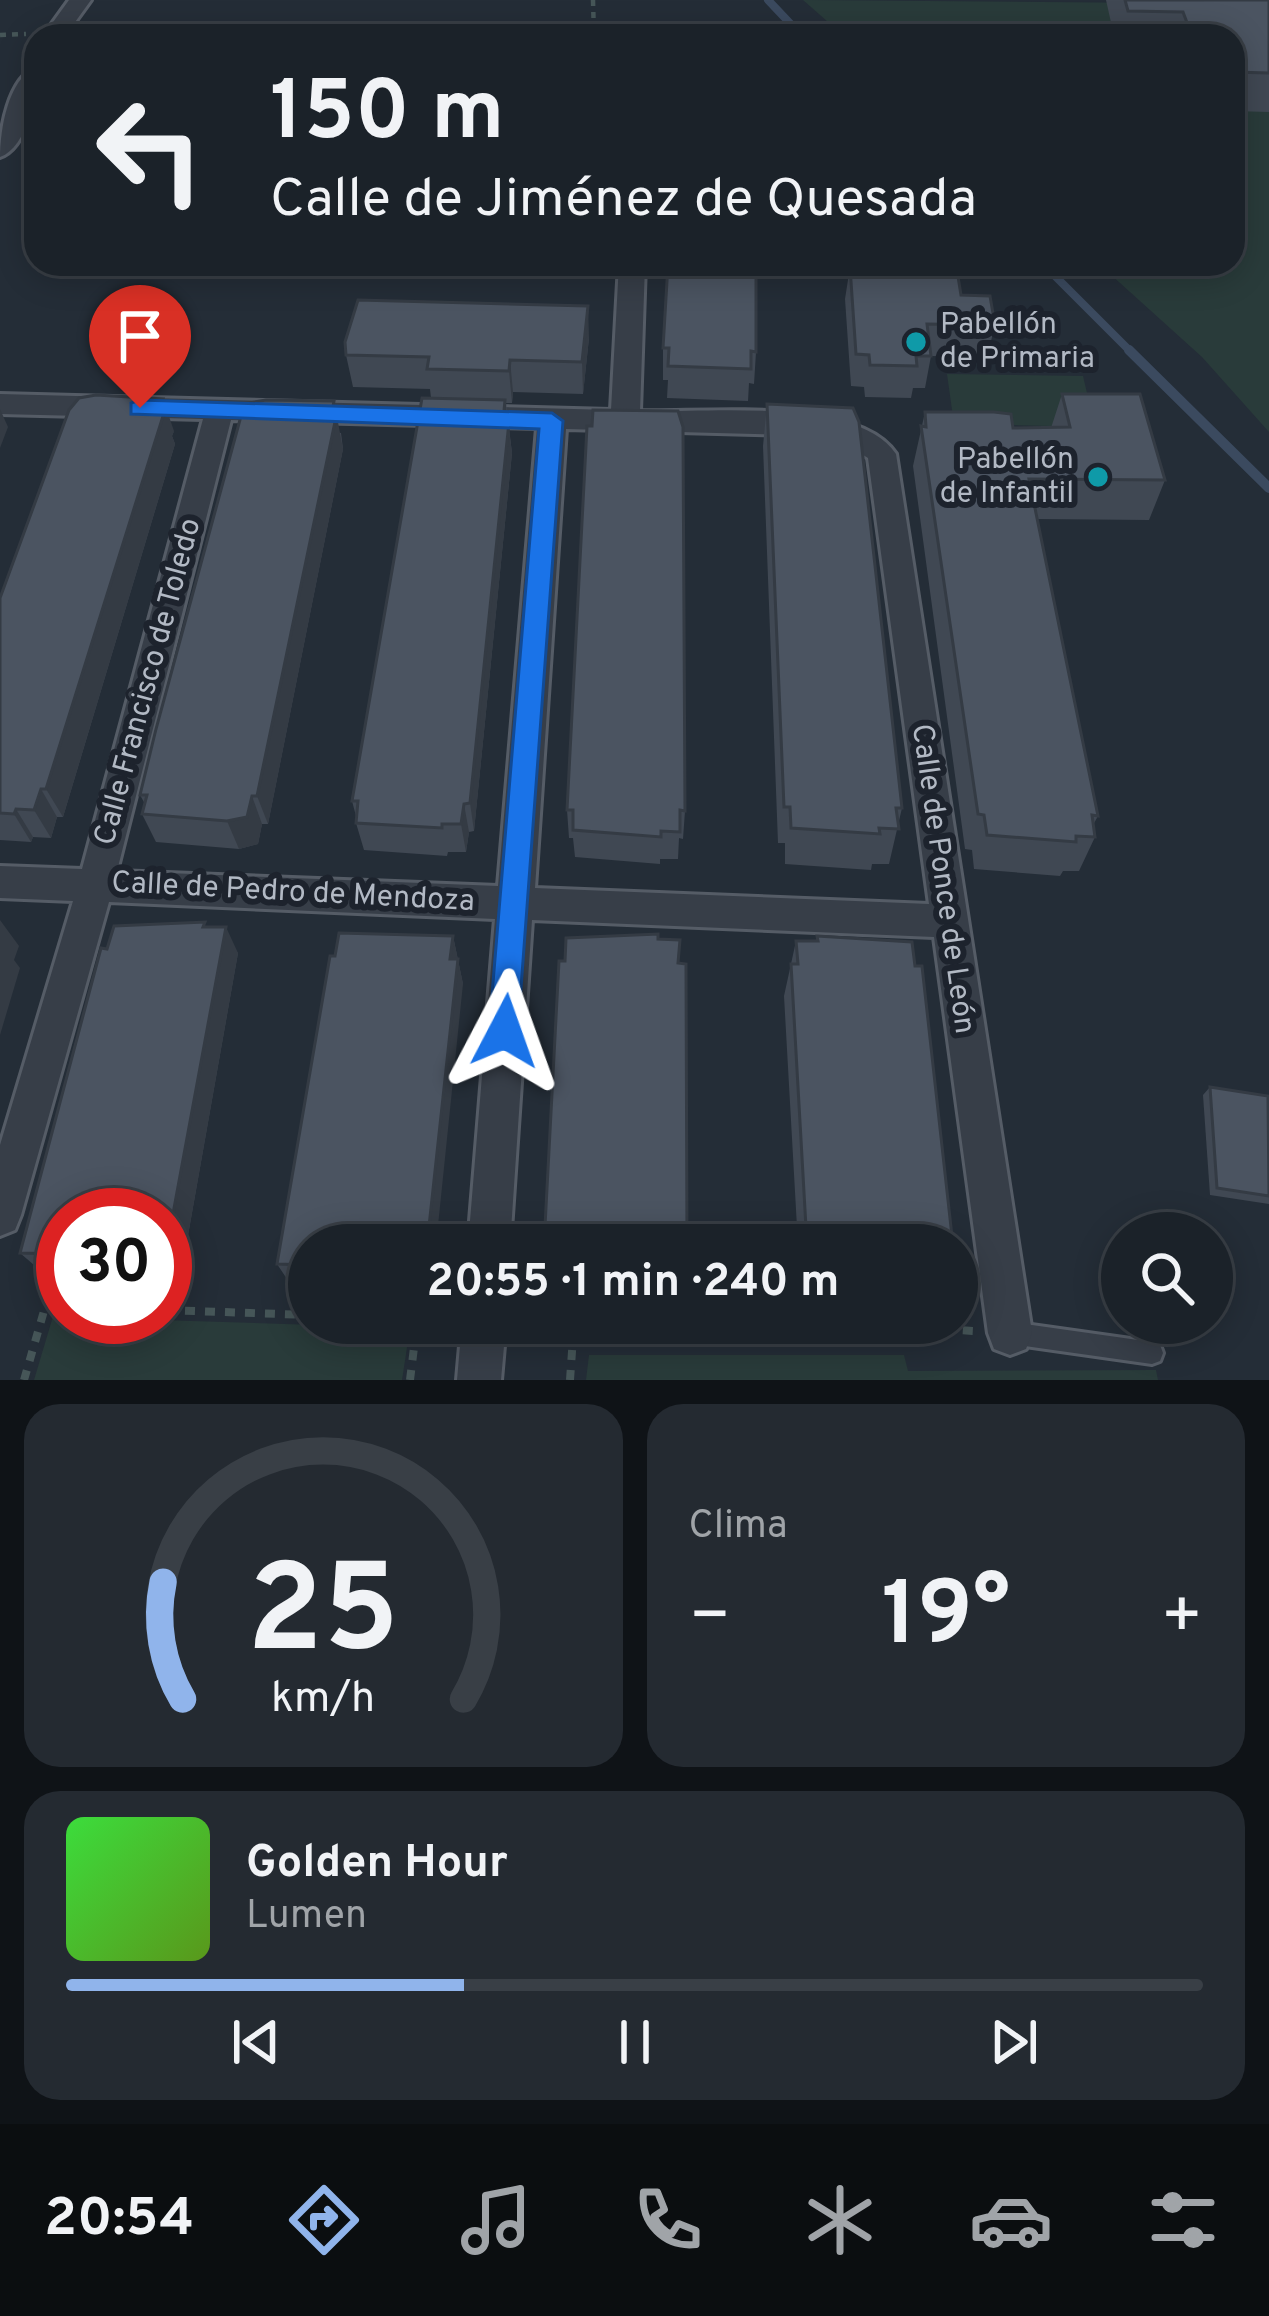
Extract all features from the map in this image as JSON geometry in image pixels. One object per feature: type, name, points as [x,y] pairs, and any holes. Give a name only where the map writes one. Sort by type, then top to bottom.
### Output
[{"type":"street","points":[[0,150],[24,99]]},
{"type":"street","points":[[0,404],[625,423],[631,276]]},
{"type":"street","name":"Calle Francisco de Toledo","points":[[0,1215],[96,883],[219,411]]},
{"type":"street","points":[[491,1224],[552,421]]},
{"type":"street","name":"Calle de Ponce de León","points":[[625,423],[836,426],[860,435],[882,454],[946,920],[1010,1333]]},
{"type":"street","name":"Calle de Pedro de Mendoza","points":[[0,881],[946,920]]},
{"type":"street","points":[[479,1380],[482,1344]]},
{"type":"lane","points":[[1010,1333],[1152,1353]]},
{"type":"path","points":[[192,1311],[288,1314]]},
{"type":"path","points":[[978,1331],[1010,1333]]},
{"type":"path","points":[[24,1380],[36,1339]]},
{"type":"path","points":[[410,1380],[414,1344]]},
{"type":"path","points":[[570,1380],[573,1344]]},
{"type":"shaded area","points":[[803,0],[1269,4],[1269,432],[1202,357],[1112,276],[1245,276],[1245,24],[830,24]]},
{"type":"shaded area","points":[[947,374],[1083,376],[1095,427],[954,424]]},
{"type":"shaded area","points":[[192,1321],[288,1324],[288,1344],[408,1344],[402,1380],[34,1380],[45,1344],[192,1344]]},
{"type":"shaded area","points":[[589,1355],[904,1355],[908,1371],[1156,1370],[1158,1380],[586,1380]]},
{"type":"building","points":[[1125,0],[1269,0],[1269,73],[1245,72],[1245,24],[1188,24],[1183,12],[1128,11]]},
{"type":"building","points":[[667,276],[756,276],[756,352],[751,351],[751,369],[668,366],[669,348],[663,348]]},
{"type":"building","points":[[851,276],[958,276],[961,295],[990,296],[995,325],[927,324],[931,356],[916,356],[917,366],[870,365],[869,355],[856,354]]},
{"type":"building","points":[[358,300],[588,306],[582,362],[510,360],[509,371],[427,369],[429,357],[346,355],[345,342]]},
{"type":"building","points":[[1062,394],[1140,394],[1165,480],[1029,479],[1098,816],[1092,815],[1095,837],[1076,836],[1076,842],[987,835],[984,815],[978,814],[921,426],[926,427],[925,412],[994,412],[1011,414],[1013,428],[1070,427]]},
{"type":"building","points":[[79,398],[163,399],[158,412],[164,413],[46,789],[41,789],[34,810],[0,813],[0,598],[69,410]]},
{"type":"building","points":[[422,398],[505,400],[503,422],[509,422],[470,803],[464,804],[461,824],[442,824],[442,828],[356,823],[358,801],[352,801]]},
{"type":"building","points":[[334,401],[331,417],[336,417],[257,796],[252,796],[247,817],[227,821],[142,814],[147,795],[140,795],[156,729],[241,416],[246,416],[249,403]]},
{"type":"building","points":[[767,404],[853,408],[859,422],[902,808],[896,808],[899,829],[879,828],[880,834],[791,828],[790,807],[784,807]]},
{"type":"building","points":[[593,410],[678,411],[683,427],[685,811],[680,810],[680,832],[661,831],[661,837],[573,830],[573,810],[567,810],[587,426],[592,426]]},
{"type":"building","points":[[205,922],[203,927],[226,927],[178,1188],[37,1188],[101,948],[107,949],[114,926]]},
{"type":"building","points":[[339,933],[453,936],[450,959],[458,959],[429,1224],[288,1224],[288,1264],[277,1264],[330,956],[335,956]]},
{"type":"building","points":[[658,934],[658,939],[680,940],[678,963],[686,964],[687,1224],[545,1224],[559,961],[565,961],[566,938]]},
{"type":"building","points":[[817,936],[912,942],[915,966],[922,966],[951,1224],[806,1224],[791,964],[798,964],[796,941],[818,941]]},
{"type":"building","points":[[1210,1087],[1268,1096],[1269,1196],[1217,1188]]},
{"type":"building","points":[[36,1193],[36,1253],[20,1253]]},
{"type":"waterway","points":[[768,0],[791,24]]},
{"type":"waterway","points":[[1055,276],[1129,350]]},
{"type":"waterway","points":[[1129,350],[1269,488]]},
{"type":"waterway","points":[[1129,350],[1132,353]]},
{"type":"place","name":"Pabellón de Primaria","points":[[916,342]]},
{"type":"place","name":"Pabellón de Infantil","points":[[1098,477]]},
{"type":"route","points":[[140,408],[552,421],[505,1031]]}]
